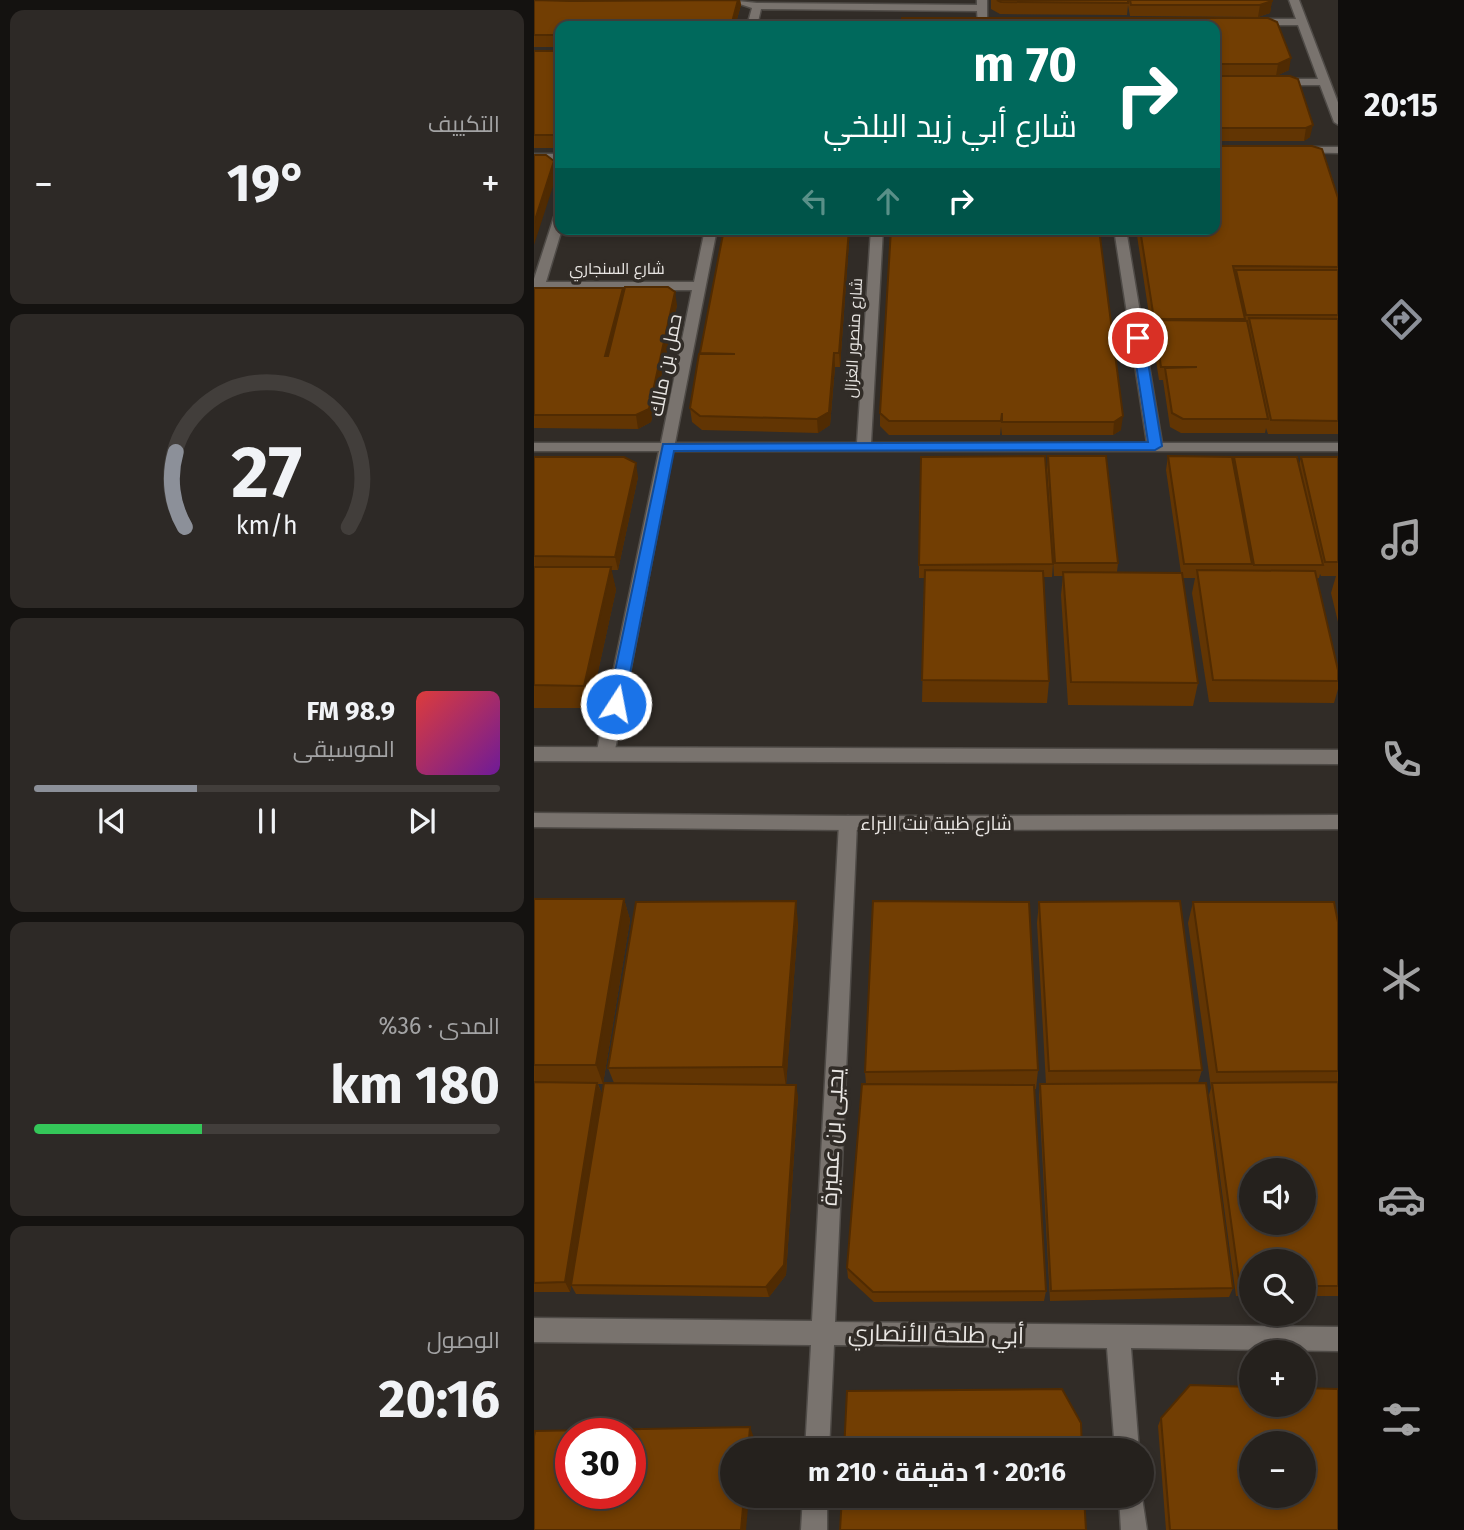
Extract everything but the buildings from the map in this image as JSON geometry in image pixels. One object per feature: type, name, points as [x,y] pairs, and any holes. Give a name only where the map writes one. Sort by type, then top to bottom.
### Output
[{"type":"street","points":[[733,0],[757,6],[855,4],[891,12],[982,4]]},
{"type":"street","points":[[1294,0],[1338,122]]},
{"type":"street","points":[[753,21],[757,6]]},
{"type":"street","points":[[1245,22],[1300,22]]},
{"type":"street","points":[[1269,82],[1324,82]]},
{"type":"street","points":[[1283,150],[1338,150]]},
{"type":"street","points":[[534,157],[555,157]]},
{"type":"street","points":[[536,286],[555,231]]},
{"type":"street","name":"حمل بن مالك","points":[[605,755],[710,235]]},
{"type":"street","name":"شارع منصور الغزال","points":[[864,449],[877,235]]},
{"type":"street","points":[[1121,235],[1155,446]]},
{"type":"street","name":"شارع السنجاري","points":[[536,286],[700,286]]},
{"type":"street","points":[[534,447],[1338,447]]},
{"type":"street","points":[[534,754],[1338,757]]},
{"type":"street","name":"شارع ظبية بنت البراء","points":[[534,820],[848,823],[1338,822]]},
{"type":"street","name":"يحيى بن عميرة","points":[[818,1438],[848,823]]},
{"type":"street","name":"أبي طلحة الأنصاري","points":[[534,1330],[1338,1339]]},
{"type":"street","points":[[1118,1338],[1126,1438]]},
{"type":"street","points":[[814,1530],[815,1508]]},
{"type":"street","points":[[1132,1508],[1134,1530]]},
{"type":"route","points":[[616,704],[668,447],[864,449],[1155,446],[1138,338]]}]
